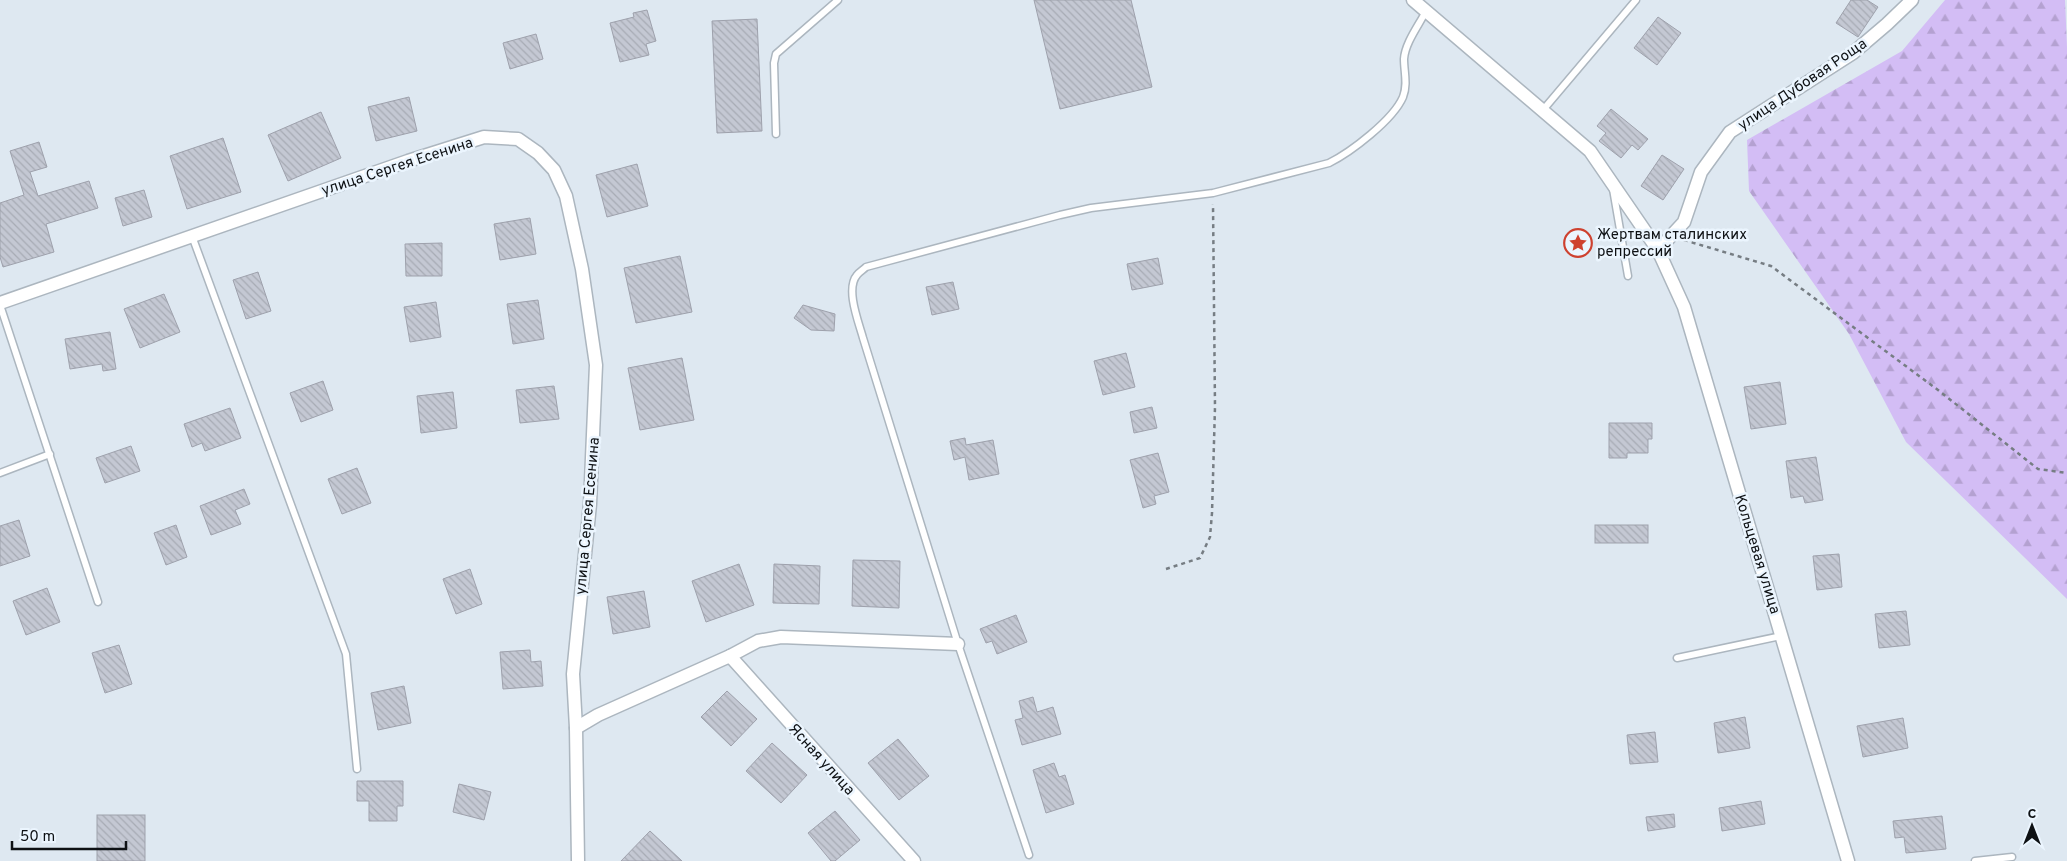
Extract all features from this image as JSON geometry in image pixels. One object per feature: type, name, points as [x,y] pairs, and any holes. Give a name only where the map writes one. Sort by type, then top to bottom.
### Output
[{"type":"street","points":[[1413,0],[1590,151],[1658,250]]},
{"type":"street","name":"улица Дубовая Роща","points":[[1658,250],[1684,222],[1701,172],[1730,132],[1854,53],[1912,0]]},
{"type":"street","name":"улица Сергея Есенина","points":[[0,304],[408,161],[484,137],[518,139],[538,153],[554,170],[566,196],[580,260],[596,365],[590,504],[573,674],[576,728],[578,861]]},
{"type":"street","name":"Кольцевая улица","points":[[1658,250],[1684,308],[1783,636],[1848,861]]},
{"type":"street","points":[[576,728],[598,715],[730,656],[758,641],[781,637],[958,644]]},
{"type":"street","name":"Ясная улица","points":[[730,656],[914,861]]},
{"type":"lane","points":[[776,134],[774,64],[776,54],[838,0]]},
{"type":"lane","points":[[1543,110],[1636,0]]},
{"type":"lane","points":[[1029,855],[958,644],[863,338],[853,301],[854,280],[857,274],[866,267],[1060,215],[1091,208],[1213,193],[1329,162],[1345,155],[1392,114],[1403,96],[1406,78],[1404,59],[1407,48],[1426,11]]},
{"type":"lane","points":[[1612,182],[1628,276]]},
{"type":"lane","points":[[192,236],[346,654],[357,770]]},
{"type":"lane","points":[[0,304],[98,602]]},
{"type":"lane","points":[[0,473],[50,454]]},
{"type":"lane","points":[[1677,658],[1783,636]]},
{"type":"lane","points":[[1975,861],[2012,857]]},
{"type":"path","points":[[1166,570],[1200,558],[1210,537],[1215,407],[1213,193]]},
{"type":"path","points":[[1671,236],[1770,266],[1938,390],[2038,469],[2067,473]]},
{"type":"green space","points":[[1945,0],[2065,0],[2067,47],[2067,599],[1906,442],[1849,334],[1749,191],[1747,140],[1902,51]]},
{"type":"building","points":[[1034,0],[1131,0],[1152,87],[1060,109]]},
{"type":"building","points":[[1851,0],[1867,0],[1878,7],[1858,37],[1836,23]]},
{"type":"building","points":[[647,10],[656,41],[646,44],[649,55],[620,62],[610,23],[634,17],[633,13]]},
{"type":"building","points":[[1658,17],[1681,33],[1657,65],[1634,48]]},
{"type":"building","points":[[757,19],[762,131],[717,133],[712,21]]},
{"type":"building","points":[[536,34],[543,59],[510,69],[503,43]]},
{"type":"building","points":[[409,97],[417,131],[376,141],[368,107]]},
{"type":"building","points":[[1611,109],[1648,139],[1638,150],[1632,145],[1621,158],[1599,141],[1606,133],[1597,126]]},
{"type":"building","points":[[321,112],[341,158],[288,181],[268,135]]},
{"type":"building","points":[[223,138],[241,192],[187,209],[170,156]]},
{"type":"building","points":[[39,142],[47,167],[30,172],[38,196],[89,181],[98,208],[46,224],[54,252],[3,267],[0,257],[0,203],[24,195],[10,151]]},
{"type":"building","points":[[1662,155],[1684,169],[1663,200],[1641,186]]},
{"type":"building","points":[[637,164],[648,206],[607,217],[596,175]]},
{"type":"building","points":[[144,190],[152,217],[123,226],[115,198]]},
{"type":"building","points":[[530,218],[536,254],[500,260],[494,224]]},
{"type":"building","points":[[442,243],[442,276],[406,276],[405,244]]},
{"type":"building","points":[[680,256],[692,312],[636,323],[624,268]]},
{"type":"building","points":[[1158,258],[1163,284],[1132,290],[1127,264]]},
{"type":"building","points":[[258,272],[271,311],[246,319],[233,280]]},
{"type":"building","points":[[953,282],[959,309],[932,315],[926,287]]},
{"type":"building","points":[[164,294],[180,332],[140,348],[124,309]]},
{"type":"building","points":[[538,300],[544,339],[513,344],[507,304]]},
{"type":"building","points":[[436,302],[441,337],[410,342],[404,307]]},
{"type":"building","points":[[803,305],[835,314],[834,331],[811,330],[794,318]]},
{"type":"building","points":[[110,332],[116,369],[103,371],[102,364],[70,369],[65,339]]},
{"type":"building","points":[[1126,353],[1135,387],[1103,395],[1094,361]]},
{"type":"building","points":[[682,358],[694,420],[640,430],[628,368]]},
{"type":"building","points":[[323,381],[333,410],[301,422],[290,393]]},
{"type":"building","points":[[1780,382],[1786,424],[1751,429],[1744,387]]},
{"type":"building","points":[[554,386],[559,419],[520,423],[516,390]]},
{"type":"building","points":[[453,392],[457,428],[421,433],[417,396]]},
{"type":"building","points":[[1152,407],[1157,428],[1134,433],[1130,412]]},
{"type":"building","points":[[230,408],[241,438],[205,451],[202,443],[192,447],[184,424]]},
{"type":"building","points":[[1609,423],[1652,423],[1652,439],[1648,439],[1648,453],[1627,453],[1627,458],[1609,458]]},
{"type":"building","points":[[965,438],[966,445],[993,440],[999,474],[969,480],[965,457],[954,460],[950,441]]},
{"type":"building","points":[[131,446],[140,471],[105,483],[96,458]]},
{"type":"building","points":[[1158,453],[1169,492],[1154,496],[1156,504],[1143,508],[1130,460]]},
{"type":"building","points":[[1816,457],[1823,500],[1805,503],[1803,496],[1791,498],[1786,461]]},
{"type":"building","points":[[357,468],[371,503],[342,514],[328,479]]},
{"type":"building","points":[[244,489],[250,504],[235,510],[241,524],[211,535],[200,506]]},
{"type":"building","points":[[19,520],[30,556],[0,566],[0,526]]},
{"type":"building","points":[[176,525],[187,557],[166,565],[154,533]]},
{"type":"building","points":[[1595,525],[1648,525],[1648,543],[1595,543]]},
{"type":"building","points":[[1839,554],[1842,587],[1817,590],[1813,556]]},
{"type":"building","points":[[853,560],[900,561],[899,608],[852,606]]},
{"type":"building","points":[[739,564],[754,605],[706,622],[692,581]]},
{"type":"building","points":[[774,564],[820,566],[819,604],[773,603]]},
{"type":"building","points":[[470,569],[482,604],[456,614],[443,579]]},
{"type":"building","points":[[47,588],[60,622],[26,635],[13,601]]},
{"type":"building","points":[[644,591],[650,627],[613,634],[607,597]]},
{"type":"building","points":[[1906,611],[1910,645],[1879,648],[1875,614]]},
{"type":"building","points":[[1016,615],[1027,642],[997,654],[992,641],[986,643],[980,629]]},
{"type":"building","points":[[119,645],[132,684],[105,693],[92,653]]},
{"type":"building","points":[[530,650],[531,662],[541,661],[543,686],[503,689],[500,652]]},
{"type":"building","points":[[404,686],[411,723],[378,730],[371,693]]},
{"type":"building","points":[[727,691],[757,719],[731,746],[701,717]]},
{"type":"building","points":[[1033,697],[1037,712],[1053,707],[1061,734],[1022,745],[1015,720],[1023,718],[1019,701]]},
{"type":"building","points":[[1745,717],[1750,748],[1718,753],[1714,723]]},
{"type":"building","points":[[1903,718],[1908,748],[1863,757],[1857,726]]},
{"type":"building","points":[[1655,732],[1658,762],[1630,764],[1627,735]]},
{"type":"building","points":[[898,739],[929,776],[899,800],[868,763]]},
{"type":"building","points":[[772,743],[807,775],[781,803],[746,771]]},
{"type":"building","points":[[1054,763],[1059,777],[1065,775],[1074,804],[1046,813],[1033,770]]},
{"type":"building","points":[[357,781],[403,781],[403,806],[397,806],[397,821],[369,821],[369,801],[357,801]]},
{"type":"building","points":[[459,784],[491,792],[484,820],[453,812]]},
{"type":"building","points":[[1761,801],[1765,824],[1722,831],[1719,808]]},
{"type":"building","points":[[835,811],[860,840],[835,861],[831,861],[808,833]]},
{"type":"building","points":[[1674,814],[1675,827],[1648,831],[1646,817]]},
{"type":"building","points":[[97,815],[145,815],[145,861],[97,861]]},
{"type":"building","points":[[1942,816],[1946,849],[1906,853],[1904,837],[1895,838],[1893,821]]},
{"type":"building","points":[[650,831],[682,861],[621,861]]},
{"type":"place","name":"Жертвам сталинских репрессий","points":[[1578,243]]}]
